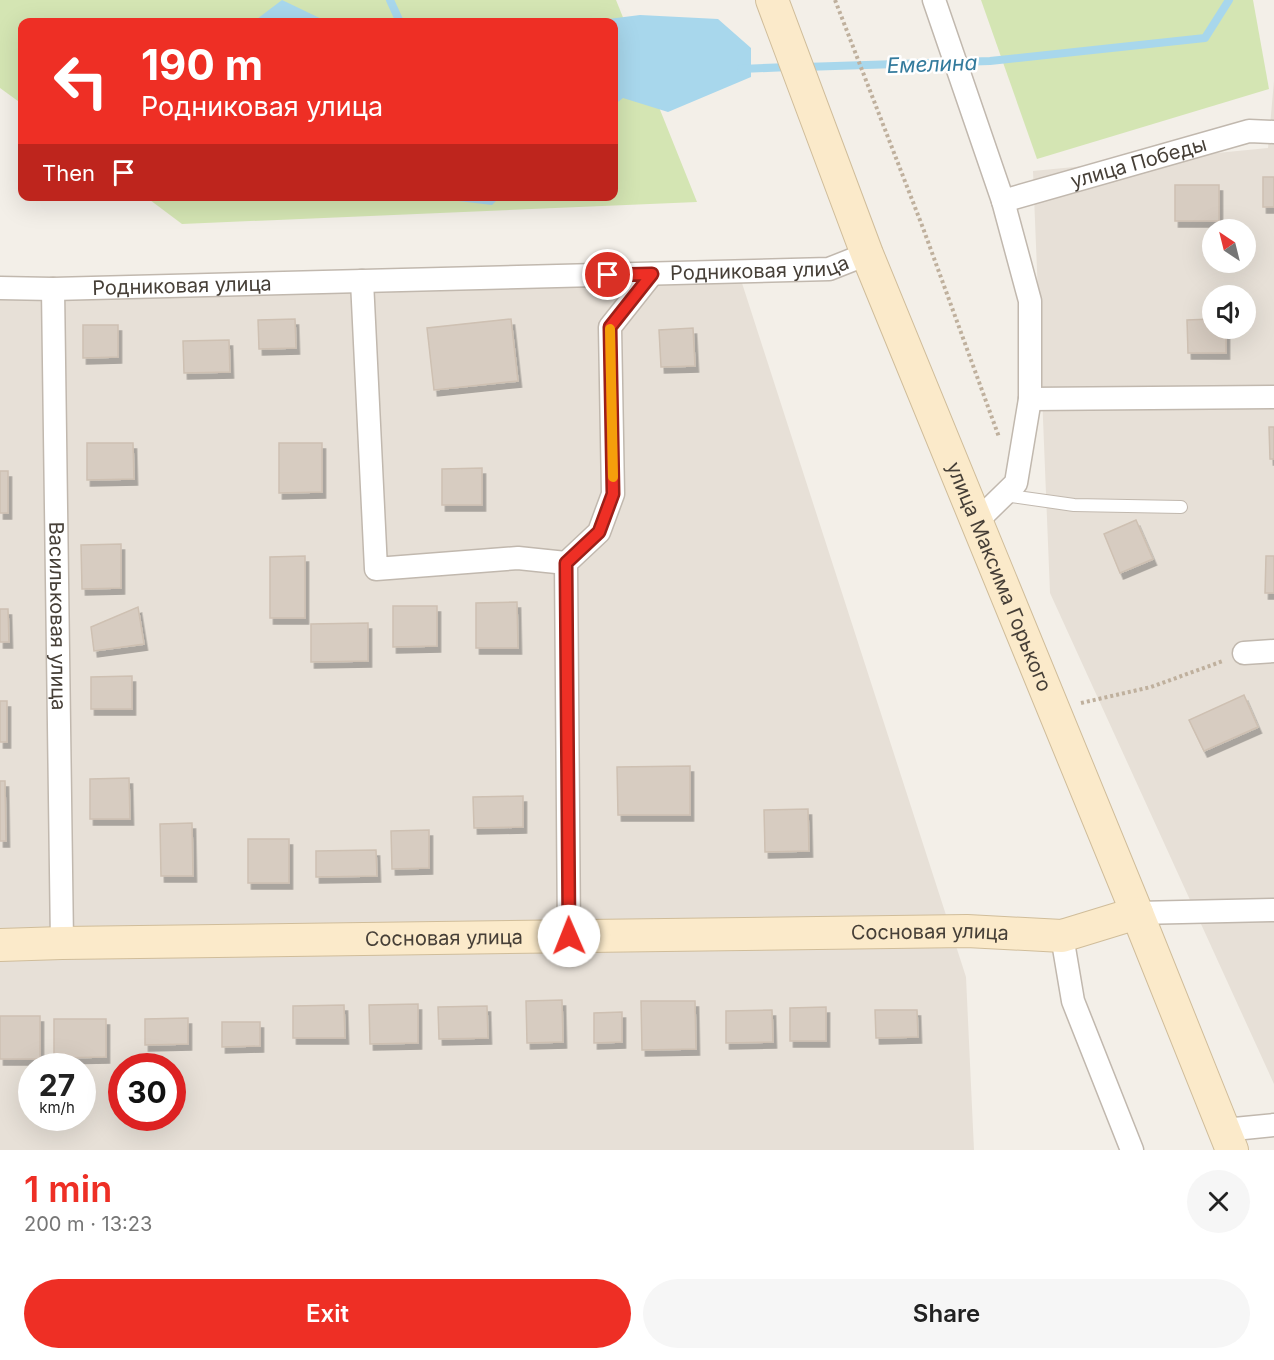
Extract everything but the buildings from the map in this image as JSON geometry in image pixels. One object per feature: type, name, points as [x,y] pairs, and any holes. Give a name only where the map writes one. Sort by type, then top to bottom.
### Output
[{"type":"main road","name":"улица Максима Горького","points":[[772,0],[867,254],[1228,1140]]},
{"type":"main road","name":"Сосновая улица","points":[[0,945],[968,931],[1062,936],[1137,913]]},
{"type":"street","points":[[934,0],[1003,201],[1030,301],[1030,399],[1016,483],[976,522]]},
{"type":"street","name":"улица Победы","points":[[1003,201],[1249,131],[1274,132]]},
{"type":"street","name":"Родниковая улица","points":[[0,288],[53,289],[829,269],[867,254]]},
{"type":"street","points":[[569,936],[566,563],[599,532],[613,494],[610,327],[652,274]]},
{"type":"street","points":[[362,281],[376,569],[518,558],[566,563]]},
{"type":"street","name":"Васильковая улица","points":[[53,289],[62,943]]},
{"type":"street","points":[[1030,399],[1274,397]]},
{"type":"street","points":[[1244,653],[1274,651]]},
{"type":"street","points":[[1137,913],[1274,909]]},
{"type":"street","points":[[1062,936],[1073,1001],[1132,1150]]},
{"type":"street","points":[[1228,1140],[1274,1125]]},
{"type":"lane","points":[[1004,495],[1074,505],[1181,507]]},
{"type":"path","points":[[835,0],[923,228],[1000,439]]},
{"type":"path","points":[[1053,709],[1151,687],[1244,653]]},
{"type":"shaded area","points":[[1274,81],[1274,1084],[1050,593],[1033,171],[1268,148]]},
{"type":"shaded area","points":[[741,280],[966,977],[974,1150],[0,1150],[0,294]]},
{"type":"green space","points":[[0,0],[616,0],[697,202],[182,224],[151,201],[618,201],[618,18],[18,18],[18,101],[0,88]]},
{"type":"green space","points":[[981,0],[1253,0],[1269,89],[1037,159]]},
{"type":"water","points":[[282,0],[320,18],[258,18]]},
{"type":"water","points":[[640,15],[718,19],[751,48],[751,77],[668,112],[623,98],[618,102],[616,18]]},
{"type":"water","points":[[458,201],[496,201],[492,205]]},
{"type":"waterway","name":"Емелина","points":[[390,0],[398,18]]},
{"type":"waterway","name":"Емелина","points":[[804,67],[990,61],[1205,38],[1229,0]]},
{"type":"waterway","name":"Емелина","points":[[741,69],[789,67]]},
{"type":"slow traffic","points":[[610,329],[613,477]]},
{"type":"route","points":[[569,936],[566,563],[599,532],[613,494],[610,327],[652,274],[608,275]]}]
